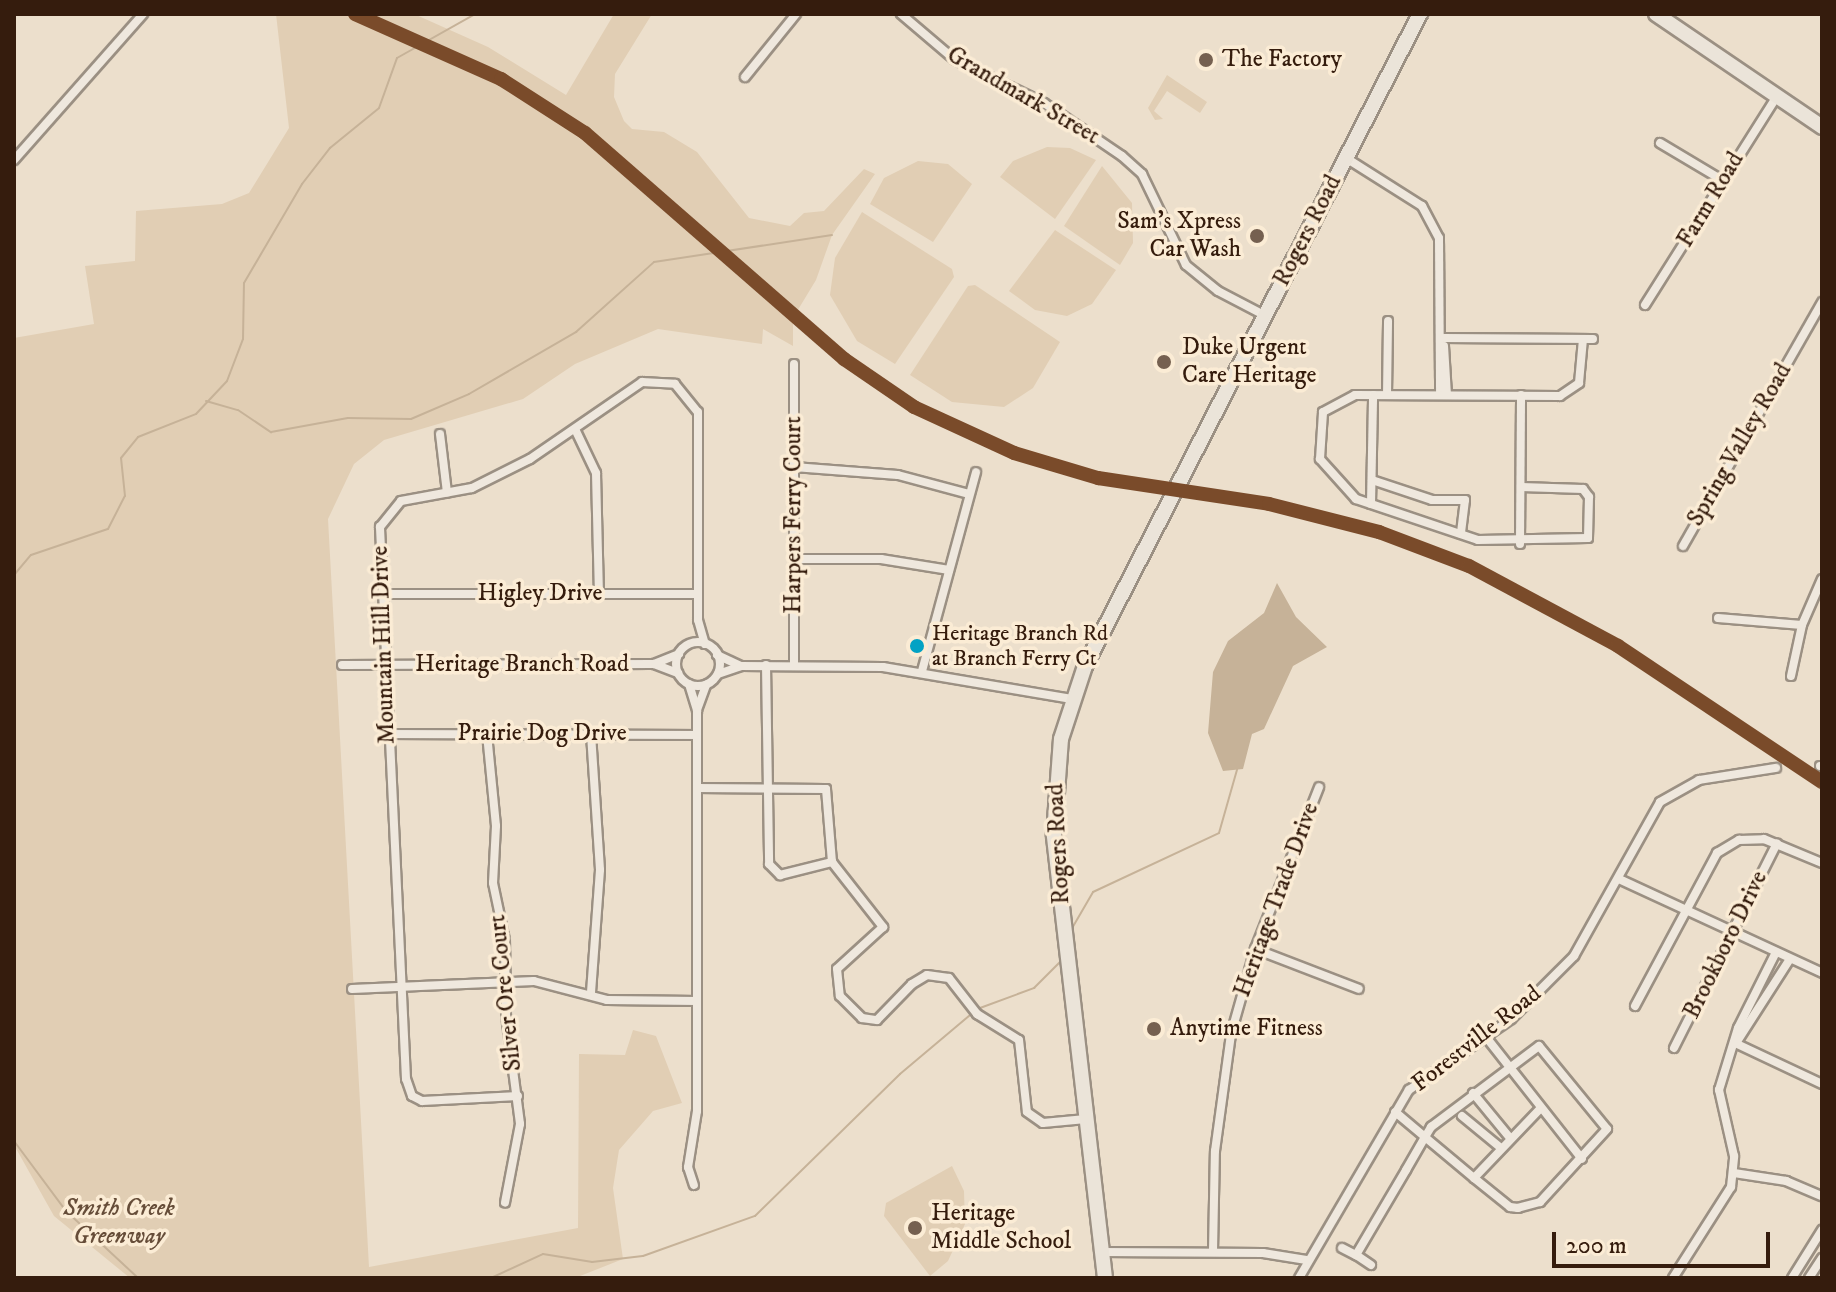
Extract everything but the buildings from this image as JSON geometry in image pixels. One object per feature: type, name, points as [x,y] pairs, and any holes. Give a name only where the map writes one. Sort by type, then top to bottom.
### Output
[{"type":"main road","name":"Rogers Road","points":[[1105,1278],[1054,834],[1056,770],[1073,699],[1420,14]]},
{"type":"main road","points":[[1656,14],[1822,127]]},
{"type":"street","points":[[14,160],[143,14]]},
{"type":"street","points":[[745,77],[759,68],[796,14]]},
{"type":"street","name":"Grandmark Street","points":[[901,14],[955,60],[1044,103],[1122,156],[1148,185],[1186,265],[1218,291],[1266,316]]},
{"type":"street","name":"Farm Road","points":[[1645,305],[1777,95]]},
{"type":"street","points":[[1660,143],[1722,180]]},
{"type":"street","points":[[1345,157],[1394,184],[1422,206],[1433,226],[1444,269],[1443,395]]},
{"type":"street","name":"Spring Valley Road","points":[[1683,546],[1822,302]]},
{"type":"street","points":[[1387,395],[1388,321]]},
{"type":"street","points":[[1444,342],[1588,339],[1583,374],[1574,388],[1560,396],[1342,397],[1323,412],[1320,459],[1335,483],[1371,504],[1461,534],[1520,544],[1584,542],[1590,534],[1583,489],[1521,487]]},
{"type":"street","name":"Harpers Ferry Court","points":[[794,364],[794,666]]},
{"type":"street","name":"Mountain Hill Drive","points":[[518,1096],[412,1096],[402,987],[384,665],[380,527],[387,512],[401,501],[447,493],[503,473],[575,429],[642,382],[675,384],[688,394],[698,412],[697,594],[698,620],[705,644]]},
{"type":"street","points":[[1371,504],[1373,395]]},
{"type":"street","points":[[1520,544],[1521,395]]},
{"type":"street","points":[[575,429],[598,484],[599,594]]},
{"type":"street","points":[[440,434],[447,493]]},
{"type":"street","points":[[794,467],[898,475],[969,494]]},
{"type":"street","points":[[922,671],[976,472]]},
{"type":"street","points":[[1372,480],[1432,500],[1465,500],[1461,534]]},
{"type":"street","points":[[795,559],[881,559],[949,570]]},
{"type":"street","points":[[1791,676],[1802,625],[1822,579]]},
{"type":"street","name":"Higley Drive","points":[[383,594],[697,594]]},
{"type":"street","points":[[1718,618],[1802,625]]},
{"type":"street","name":"Mountain Hill Drive","points":[[689,645],[698,620]]},
{"type":"street","points":[[694,1185],[688,1167],[697,1111],[697,711],[689,684],[678,673],[679,654],[689,645],[705,644],[717,655],[741,666]]},
{"type":"street","name":"Heritage Branch Road","points":[[654,664],[679,654]]},
{"type":"street","points":[[717,655],[718,674]]},
{"type":"street","name":"Heritage Branch Road","points":[[342,665],[654,664],[678,673]]},
{"type":"street","points":[[697,711],[706,685],[718,674],[741,666],[766,665],[922,671],[1073,699]]},
{"type":"street","points":[[766,665],[765,788],[769,864],[780,875],[832,862]]},
{"type":"street","points":[[689,684],[706,685]]},
{"type":"street","name":"Prairie Dog Drive","points":[[388,734],[697,735]]},
{"type":"street","name":"Silver Ore Court","points":[[487,734],[496,826],[493,883],[518,1096],[518,1156],[505,1203]]},
{"type":"street","points":[[591,734],[600,870],[591,994]]},
{"type":"street","name":"Forestville Road","points":[[1299,1278],[1306,1260],[1395,1112],[1424,1076],[1486,1037],[1534,999],[1574,956],[1619,879],[1640,830],[1679,788],[1776,768]]},
{"type":"street","name":"Heritage Trade Drive","points":[[1213,1251],[1224,1071],[1255,949],[1319,787]]},
{"type":"street","points":[[697,788],[826,789],[832,862],[883,927],[837,969],[840,996],[862,1018],[877,1020],[912,984],[927,975],[949,978],[977,1014],[1019,1040],[1027,1112],[1043,1123],[1086,1119]]},
{"type":"street","points":[[1635,1006],[1683,910],[1717,853],[1739,840],[1777,843],[1822,863]]},
{"type":"street","name":"Brookboro Drive","points":[[1674,1048],[1777,843]]},
{"type":"street","points":[[1619,879],[1822,973]]},
{"type":"street","points":[[1255,949],[1359,989]]},
{"type":"street","points":[[1673,1278],[1725,1198],[1734,1173],[1719,1090],[1735,1043],[1776,952]]},
{"type":"street","points":[[1735,1043],[1790,959]]},
{"type":"street","points":[[352,989],[534,981],[591,994],[697,1001]]},
{"type":"street","points":[[1486,1037],[1539,1110],[1582,1159]]},
{"type":"street","points":[[1735,1043],[1822,1084]]},
{"type":"street","points":[[1356,1255],[1425,1137],[1473,1093],[1539,1046],[1607,1129],[1534,1207],[1510,1207],[1474,1178],[1425,1137],[1395,1112]]},
{"type":"street","points":[[1473,1093],[1510,1138]]},
{"type":"street","points":[[1474,1178],[1539,1110]]},
{"type":"street","points":[[1462,1116],[1501,1148]]},
{"type":"street","points":[[1734,1173],[1786,1181],[1822,1196]]},
{"type":"street","points":[[1792,1278],[1822,1230]]},
{"type":"street","points":[[1342,1248],[1371,1265]]},
{"type":"street","points":[[1102,1252],[1295,1254],[1306,1260]]},
{"type":"street","points":[[1809,1278],[1822,1258]]},
{"type":"green space","name":"Smith Creek Greenway","points":[[276,14],[414,14],[488,47],[566,95],[614,14],[652,14],[615,74],[614,97],[624,121],[632,129],[664,132],[697,152],[749,218],[790,226],[804,213],[824,211],[864,169],[875,174],[832,235],[816,280],[793,318],[793,346],[763,329],[762,344],[658,329],[575,364],[523,399],[384,440],[354,464],[328,519],[369,1267],[578,1228],[579,1054],[625,1055],[633,1030],[656,1036],[682,1103],[653,1111],[619,1150],[613,1188],[623,1259],[575,1278],[130,1278],[54,1216],[14,1145],[14,338],[94,324],[85,266],[135,261],[136,211],[222,204],[249,193],[289,128]]},
{"type":"green space","points":[[1167,75],[1207,102],[1200,113],[1167,91],[1154,111],[1163,119],[1155,120],[1148,108]]},
{"type":"green space","points":[[1047,147],[1070,148],[1096,160],[1055,219],[1000,177],[1013,161]]},
{"type":"green space","points":[[918,161],[948,164],[972,184],[933,242],[870,204],[884,178]]},
{"type":"green space","points":[[1102,166],[1132,203],[1133,243],[1120,265],[1064,226]]},
{"type":"green space","points":[[862,212],[952,269],[954,277],[895,364],[857,341],[830,295],[835,258]]},
{"type":"green space","points":[[1055,230],[1116,270],[1092,304],[1067,316],[1035,310],[1009,291]]},
{"type":"green space","points":[[975,285],[1060,342],[1033,388],[1004,407],[952,402],[910,375],[968,286]]},
{"type":"green space","points":[[952,1166],[964,1191],[965,1224],[948,1261],[930,1276],[884,1216],[886,1203]]},
{"type":"shaded area","points":[[1277,583],[1296,617],[1327,647],[1293,666],[1264,729],[1252,734],[1243,769],[1223,771],[1208,733],[1213,672],[1228,641],[1264,613]]},
{"type":"waterway","points":[[14,575],[31,555],[108,529],[125,496],[121,458],[138,437],[196,414],[227,381],[243,339],[244,283],[302,184],[330,148],[379,108],[397,58],[475,14]]},
{"type":"waterway","points":[[206,401],[238,410],[271,432],[348,418],[411,419],[469,394],[576,332],[654,262],[832,235]]},
{"type":"waterway","points":[[1071,930],[1093,892],[1219,833],[1237,770]]},
{"type":"waterway","points":[[980,1008],[1034,988],[1063,959]]},
{"type":"waterway","points":[[491,1278],[543,1254],[592,1262],[643,1256],[755,1216],[900,1074],[970,1015]]},
{"type":"waterway","points":[[14,1141],[66,1211],[138,1278]]},
{"type":"transit line","points":[[355,14],[501,79],[585,133],[844,359],[914,407],[1014,453],[1098,478],[1269,504],[1379,532],[1469,566],[1618,646],[1822,782]]},
{"type":"place","name":"The Factory","points":[[1206,60]]},
{"type":"place","name":"Sam's Xpress Car Wash","points":[[1257,236]]},
{"type":"place","name":"Duke Urgent Care Heritage","points":[[1164,362]]},
{"type":"place","name":"Heritage Branch Rd at Branch Ferry Ct","points":[[917,646]]},
{"type":"place","name":"Anytime Fitness","points":[[1154,1029]]},
{"type":"place","name":"Heritage Middle School","points":[[915,1228]]}]
